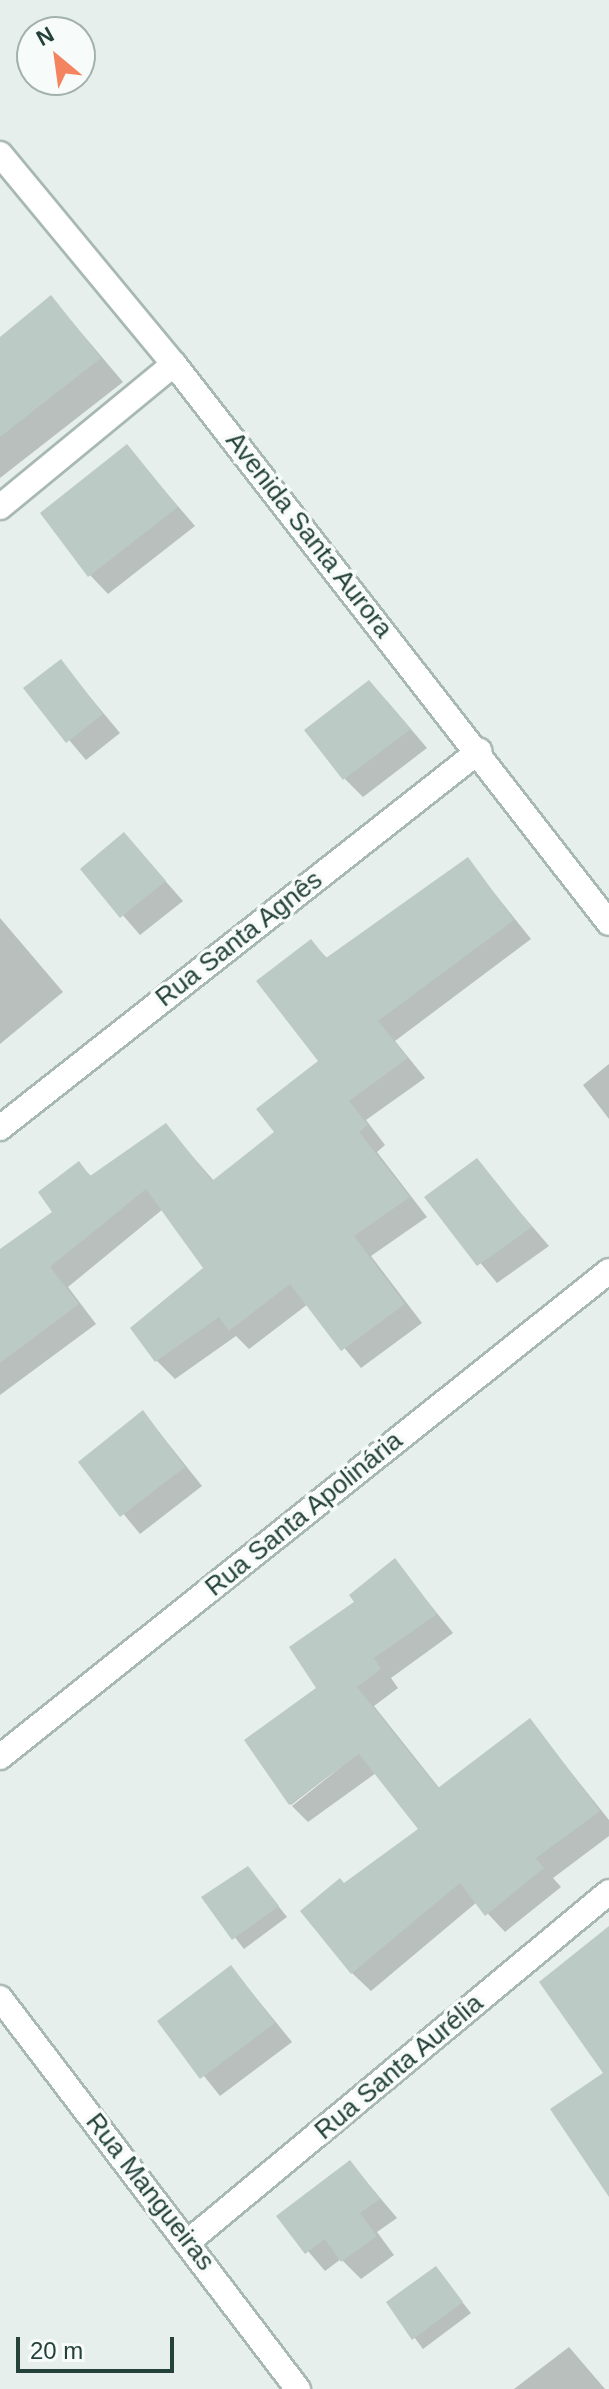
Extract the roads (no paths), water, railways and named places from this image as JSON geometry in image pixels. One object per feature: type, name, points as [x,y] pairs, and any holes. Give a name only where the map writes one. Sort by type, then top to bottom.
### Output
[{"type":"street","name":"Avenida Santa Aurora","points":[[0,154],[174,364],[479,751],[609,923]]},
{"type":"street","points":[[0,507],[174,364]]},
{"type":"street","name":"Rua Santa Agnês","points":[[0,1128],[479,751]]},
{"type":"street","name":"Rua Santa Apolinária","points":[[0,1757],[609,1271]]},
{"type":"street","name":"Rua Santa Aurélia","points":[[189,2241],[609,1892]]},
{"type":"street","name":"Rua Mangueiras","points":[[0,1998],[189,2241],[298,2389]]}]
